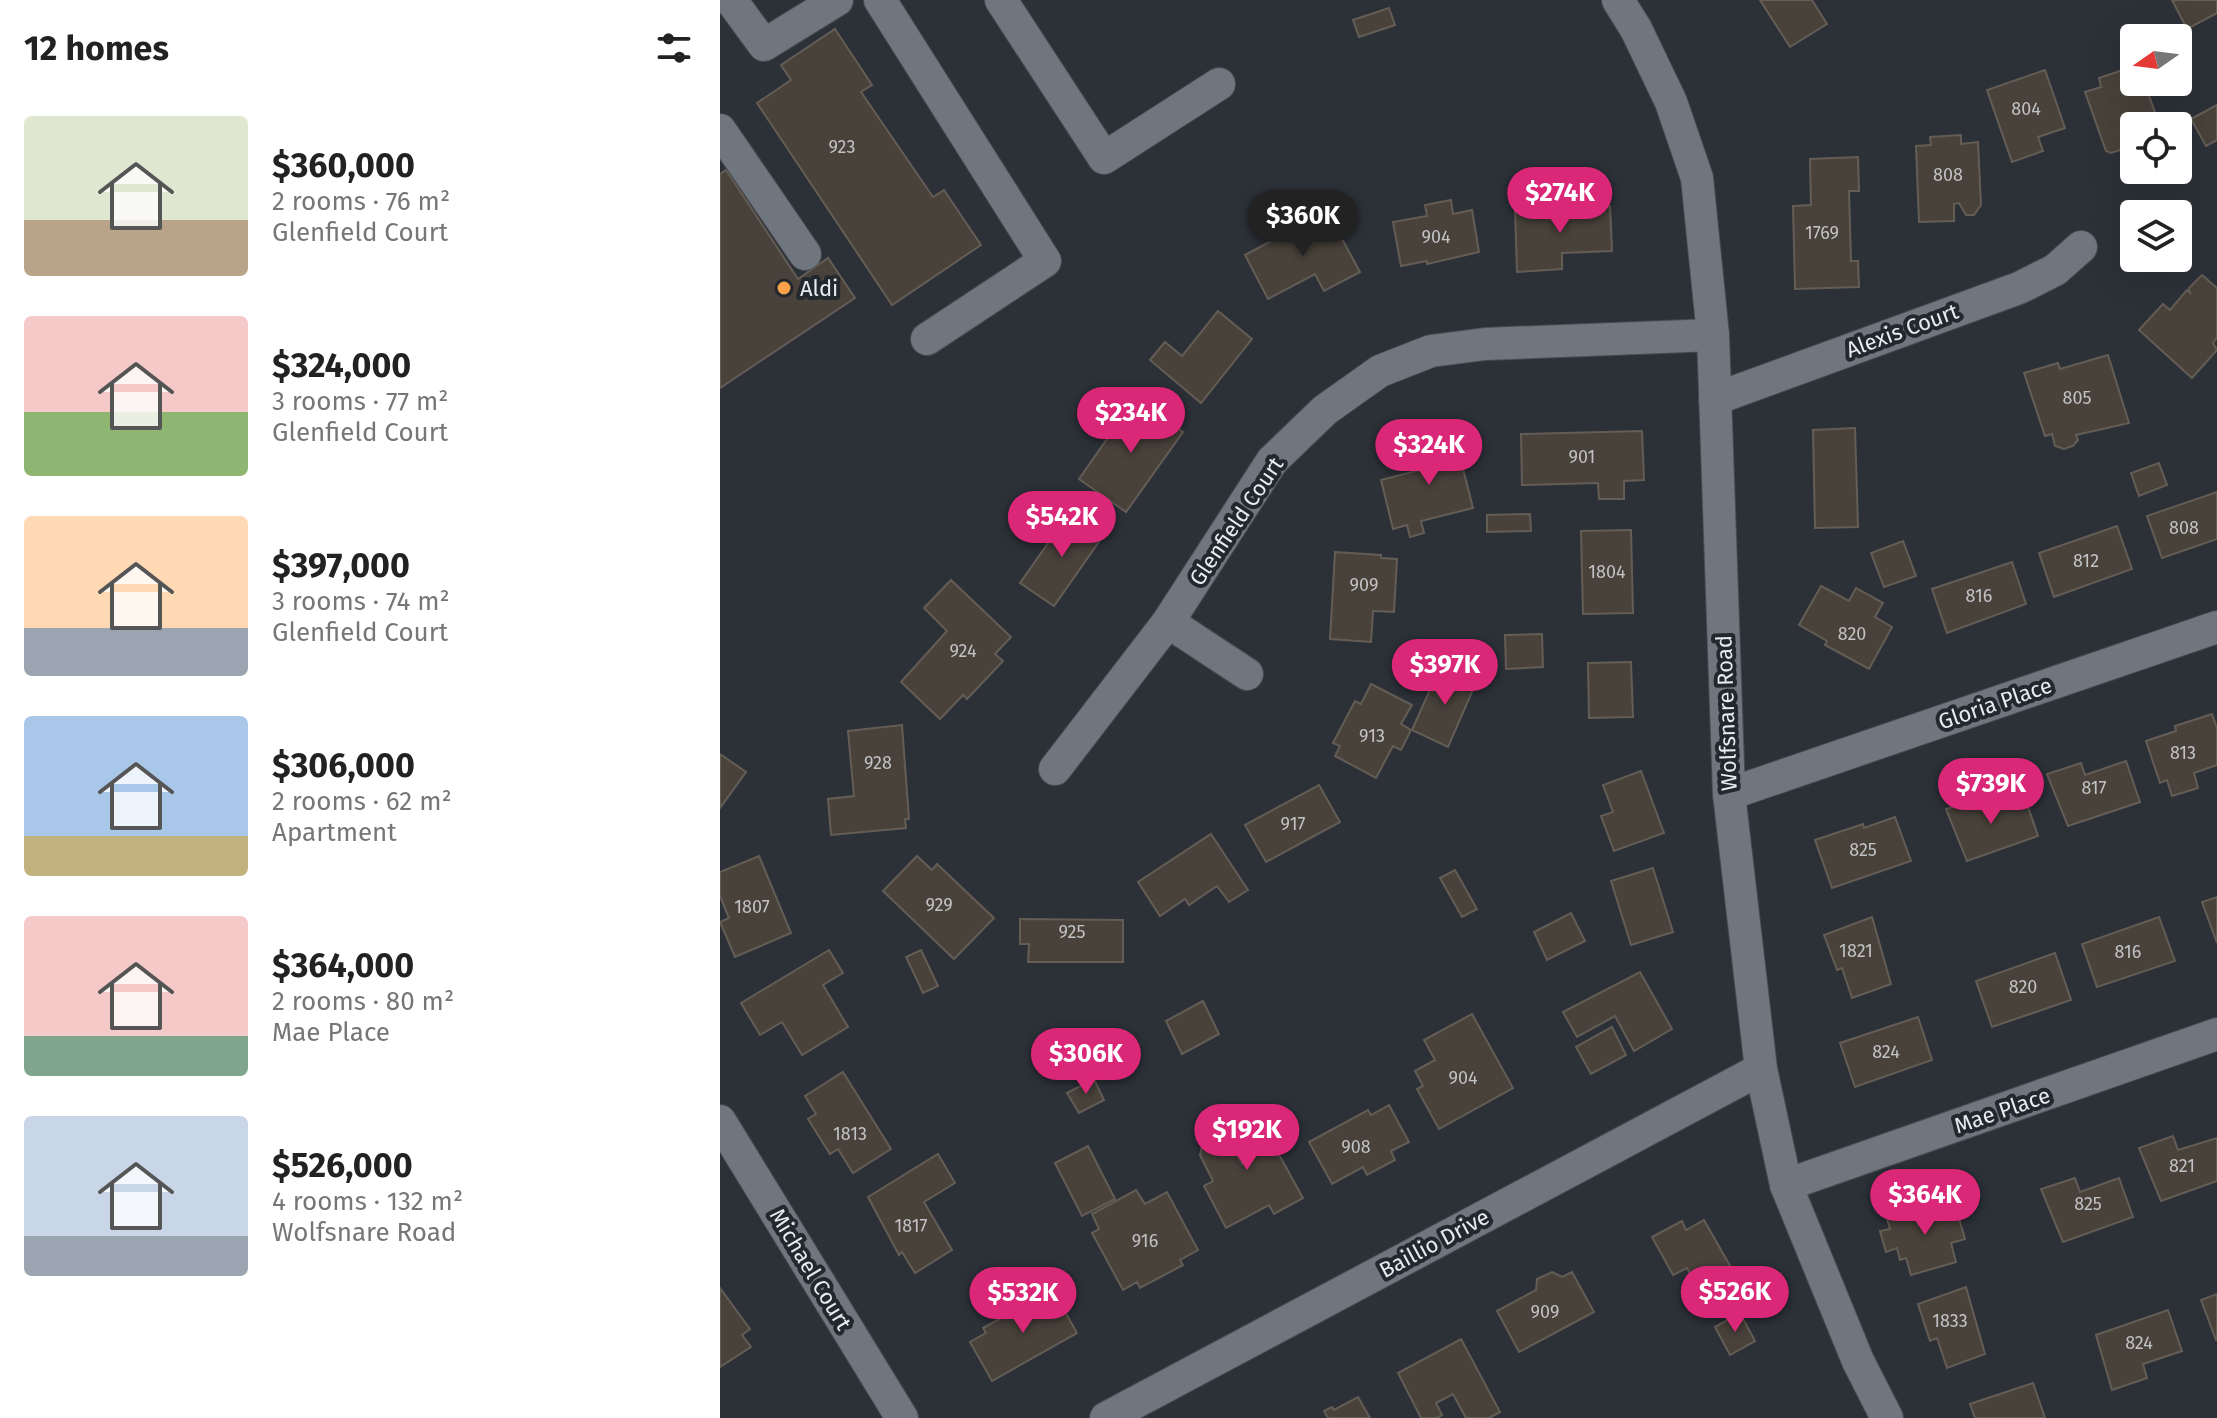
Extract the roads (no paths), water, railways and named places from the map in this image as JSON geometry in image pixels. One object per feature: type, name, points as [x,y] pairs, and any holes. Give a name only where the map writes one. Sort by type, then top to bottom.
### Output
[{"type":"street","points":[[731,0],[764,45],[837,0]]},
{"type":"street","points":[[880,0],[1045,261],[927,339]]},
{"type":"street","points":[[1001,0],[1104,158],[1219,84]]},
{"type":"street","name":"Wolfsnare Road","points":[[1618,0],[1636,29],[1671,102],[1697,178],[1713,335],[1729,794],[1761,1069],[1786,1185],[1858,1361],[1887,1418]]},
{"type":"street","points":[[720,130],[805,254]]},
{"type":"street","name":"Alexis Court","points":[[1715,399],[2019,288],[2055,270],[2081,247]]},
{"type":"street","name":"Glenfield Court","points":[[1055,769],[1168,622],[1272,461],[1325,410],[1380,371],[1431,351],[1485,344],[1713,335]]},
{"type":"street","points":[[1168,622],[1247,674]]},
{"type":"street","name":"Gloria Place","points":[[1729,794],[2217,627]]},
{"type":"street","name":"Mae Place","points":[[1786,1185],[2217,1034]]},
{"type":"street","name":"Baillio Drive","points":[[1106,1418],[1761,1069]]},
{"type":"street","name":"Michael Court","points":[[720,1121],[902,1418]]},
{"type":"place","name":"Aldi","points":[[784,288]]}]
